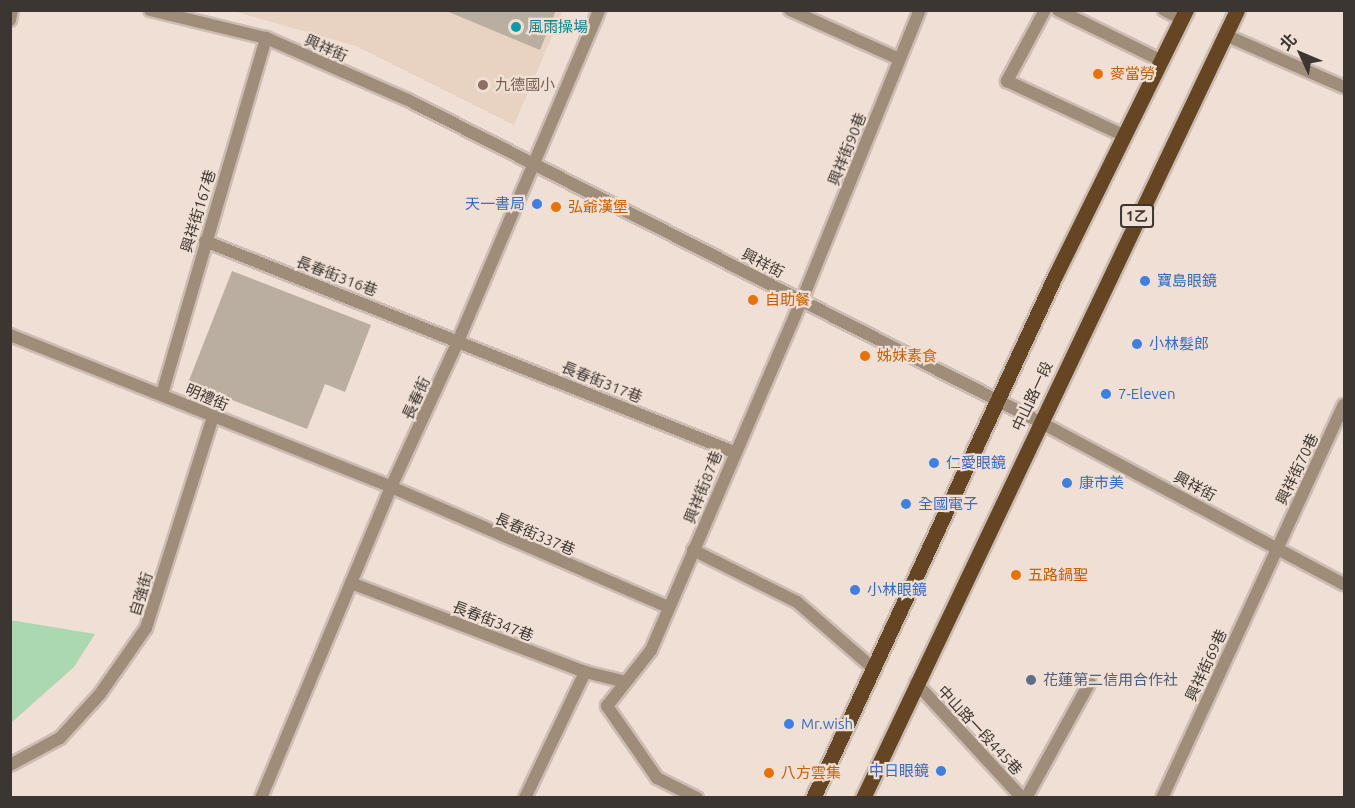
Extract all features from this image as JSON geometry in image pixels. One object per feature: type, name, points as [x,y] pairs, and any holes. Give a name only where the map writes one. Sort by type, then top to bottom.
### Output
[{"type":"main road","name":"中山路一段","points":[[863,798],[1237,10]]},
{"type":"main road","name":"中山路一段","points":[[813,798],[997,400],[1184,15]]},
{"type":"street","points":[[10,20],[12,10]]},
{"type":"street","name":"興祥街","points":[[150,10],[266,38],[408,100],[534,162],[1040,422],[1277,546],[1344,584]]},
{"type":"street","name":"長春街","points":[[261,798],[391,488],[459,339],[598,10]]},
{"type":"street","points":[[790,10],[899,59]]},
{"type":"street","name":"興祥街90巷","points":[[802,300],[921,10]]},
{"type":"street","points":[[1045,10],[1007,81],[1125,136]]},
{"type":"street","points":[[1058,10],[1162,61]]},
{"type":"street","points":[[1164,10],[1184,15]]},
{"type":"street","points":[[1225,35],[1344,87]]},
{"type":"street","name":"興祥街167巷","points":[[162,394],[266,38]]},
{"type":"street","name":"長春街316巷","points":[[205,241],[459,339]]},
{"type":"street","name":"興祥街87巷","points":[[697,798],[657,778],[607,706],[651,650],[734,452],[802,300]]},
{"type":"street","name":"明禮街","points":[[10,335],[162,394],[213,417],[391,488]]},
{"type":"street","name":"長春街317巷","points":[[459,339],[734,452]]},
{"type":"street","name":"興祥街70巷","points":[[1277,546],[1344,405]]},
{"type":"street","name":"自強街","points":[[10,765],[60,738],[100,694],[146,628],[213,417]]},
{"type":"street","name":"長春街337巷","points":[[391,488],[668,607]]},
{"type":"street","name":"興祥街69巷","points":[[1162,798],[1277,546]]},
{"type":"street","points":[[693,550],[797,602],[873,668]]},
{"type":"street","name":"長春街347巷","points":[[351,583],[585,672],[626,682]]},
{"type":"street","points":[[525,798],[585,672]]},
{"type":"street","points":[[1024,798],[1090,682]]},
{"type":"street","name":"中山路一段445巷","points":[[916,683],[1024,798]]},
{"type":"shaded area","name":"九德國小","points":[[233,11],[563,11],[514,125],[356,46]]},
{"type":"green space","points":[[10,620],[95,634],[74,667],[11,723]]},
{"type":"building","name":"風雨操場","points":[[444,10],[556,10],[540,50]]},
{"type":"building","points":[[232,271],[371,325],[345,392],[325,384],[307,429],[188,383]]},
{"type":"place","name":"風雨操場","points":[[516,27]]},
{"type":"place","name":"麥當勞","points":[[1098,74]]},
{"type":"place","name":"九德國小","points":[[483,85]]},
{"type":"place","name":"天一書局","points":[[537,204]]},
{"type":"place","name":"弘爺漢堡","points":[[556,207]]},
{"type":"place","name":"寶島眼鏡","points":[[1145,281]]},
{"type":"place","name":"自助餐","points":[[753,300]]},
{"type":"place","name":"小林髮郎","points":[[1137,344]]},
{"type":"place","name":"姊妹素食","points":[[865,356]]},
{"type":"place","name":"7-Eleven","points":[[1106,394]]},
{"type":"place","name":"仁愛眼鏡","points":[[934,463]]},
{"type":"place","name":"康市美","points":[[1067,483]]},
{"type":"place","name":"全國電子","points":[[906,504]]},
{"type":"place","name":"五路鍋聖","points":[[1016,575]]},
{"type":"place","name":"小林眼鏡","points":[[855,590]]},
{"type":"place","name":"花蓮第二信用合作社","points":[[1031,680]]},
{"type":"place","name":"Mr.wish","points":[[789,724]]},
{"type":"place","name":"中日眼鏡","points":[[941,771]]},
{"type":"place","name":"八方雲集","points":[[769,773]]}]
